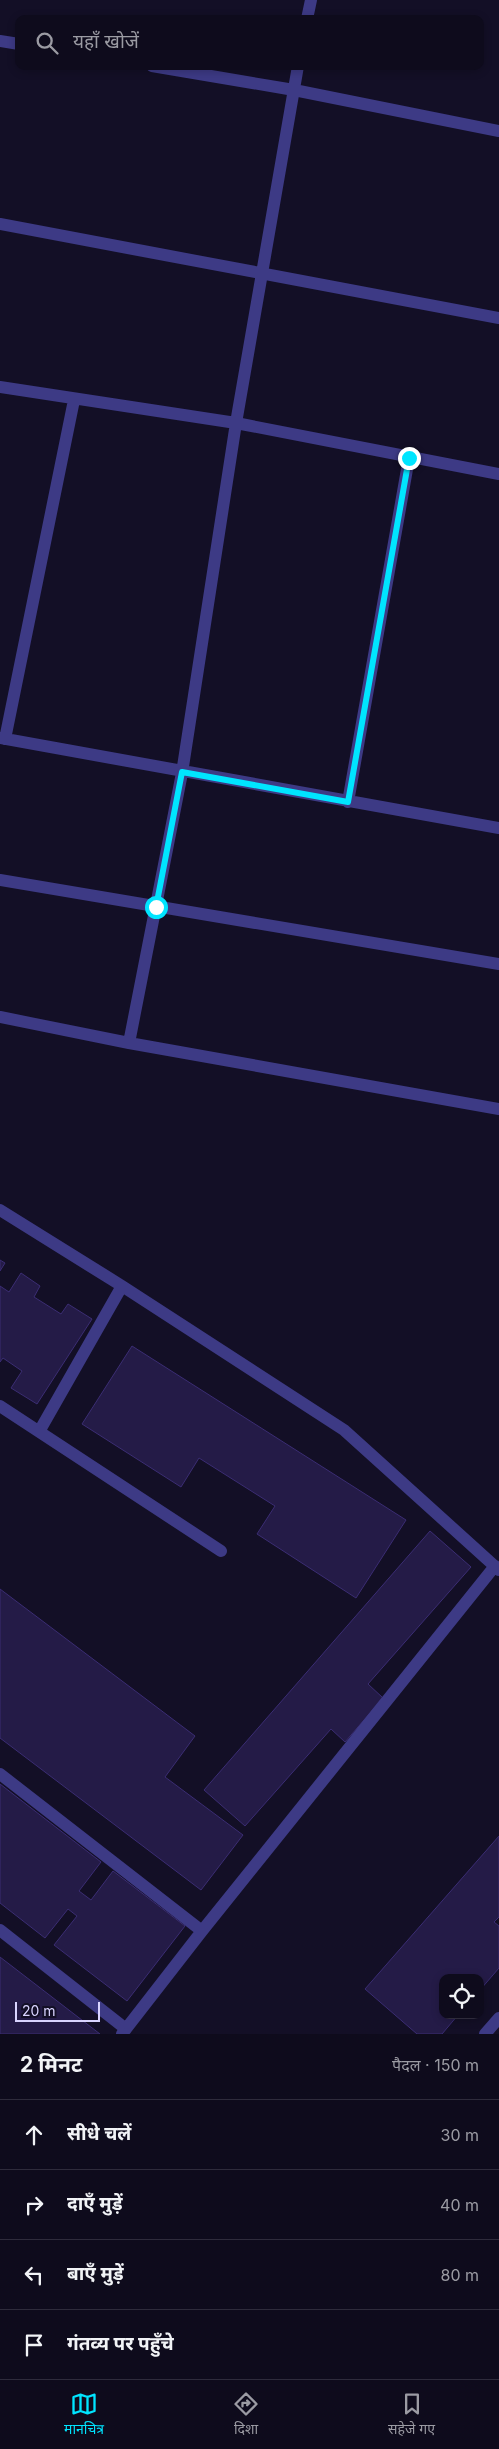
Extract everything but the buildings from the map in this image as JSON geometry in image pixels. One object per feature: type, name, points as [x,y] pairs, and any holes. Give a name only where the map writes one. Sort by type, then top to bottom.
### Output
[{"type":"street","points":[[308,15],[311,0]]},
{"type":"street","points":[[0,41],[15,43]]},
{"type":"street","points":[[176,70],[294,90],[499,131]]},
{"type":"street","points":[[129,1043],[182,772],[236,423],[264,274],[297,70]]},
{"type":"street","points":[[0,224],[499,318]]},
{"type":"street","points":[[0,387],[74,400],[236,423],[499,474]]},
{"type":"street","points":[[74,400],[3,739],[499,828]]},
{"type":"street","points":[[348,802],[409,458]]},
{"type":"street","points":[[0,880],[499,964]]},
{"type":"street","points":[[0,1016],[129,1043],[499,1109]]},
{"type":"street","points":[[0,1210],[122,1286],[344,1430],[497,1568],[202,1931],[124,2031],[0,1930]]},
{"type":"street","points":[[40,1430],[122,1286]]},
{"type":"street","points":[[0,1406],[40,1430],[221,1551]]},
{"type":"street","points":[[0,1774],[202,1931]]},
{"type":"street","points":[[485,2034],[499,2018]]},
{"type":"route","points":[[156,907],[182,772],[348,802],[409,458]]}]
